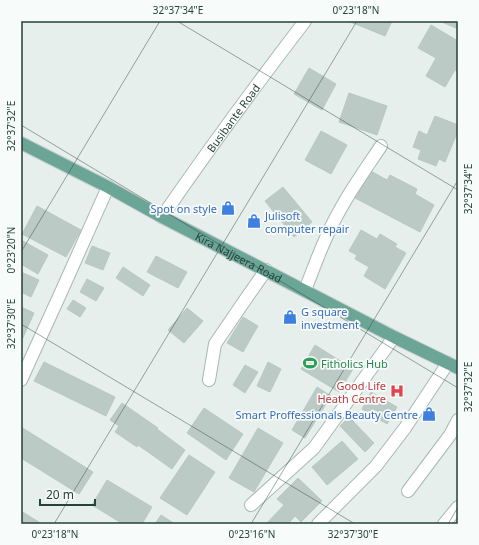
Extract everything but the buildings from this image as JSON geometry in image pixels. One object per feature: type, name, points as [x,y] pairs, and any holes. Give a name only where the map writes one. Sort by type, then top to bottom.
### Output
[{"type":"main road","name":"Kira Najjeera Road","points":[[21,143],[394,337],[453,366]]},
{"type":"street","name":"Busibante Road","points":[[162,217],[240,108],[305,21]]},
{"type":"street","points":[[305,290],[326,238],[342,207],[380,146]]},
{"type":"street","points":[[21,380],[108,187]]},
{"type":"street","points":[[209,380],[215,344],[266,270]]},
{"type":"street","points":[[250,505],[314,448],[394,337]]},
{"type":"street","points":[[318,524],[376,466],[453,366]]},
{"type":"street","points":[[408,491],[450,435],[458,420]]},
{"type":"street","points":[[444,524],[458,507]]},
{"type":"place","name":"Spot on style","points":[[228,208]]},
{"type":"place","name":"Julisoft computer repair","points":[[254,221]]},
{"type":"place","name":"G square investment","points":[[290,317]]},
{"type":"place","name":"Fitholics Hub","points":[[310,363]]},
{"type":"place","name":"Good Life Heath Centre","points":[[397,391]]},
{"type":"place","name":"Smart Proffessionals Beauty Centre","points":[[429,414]]}]
